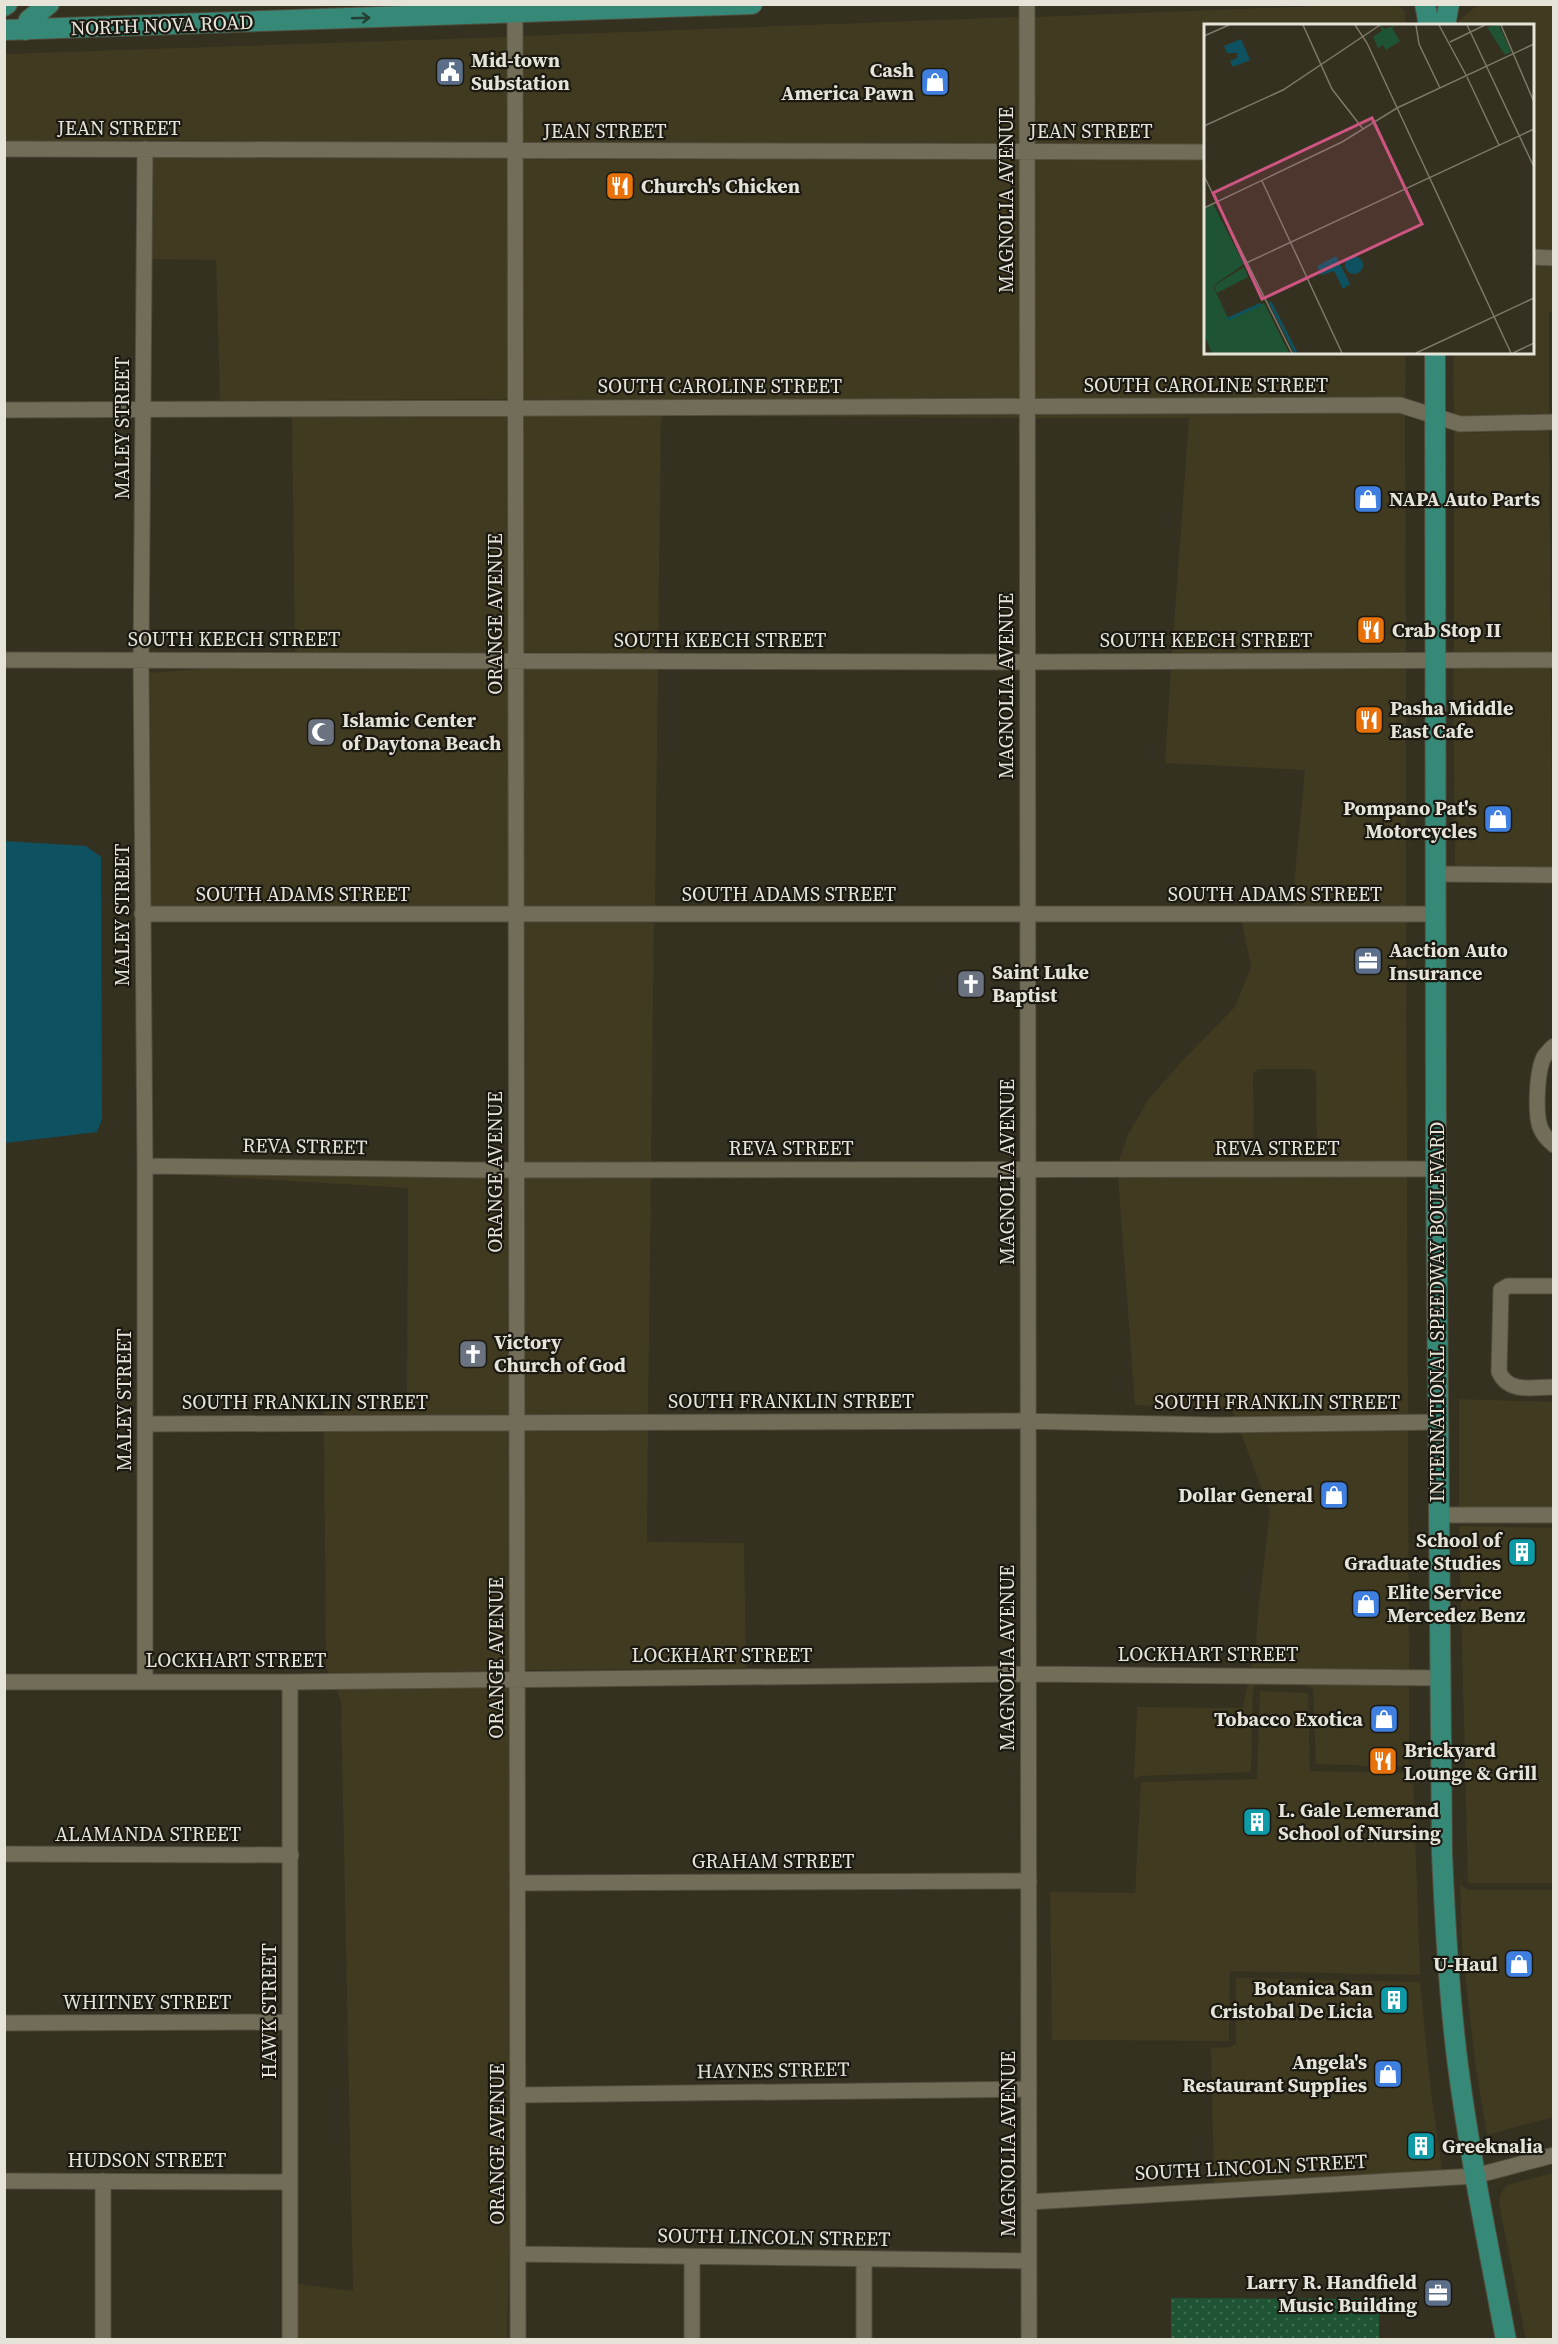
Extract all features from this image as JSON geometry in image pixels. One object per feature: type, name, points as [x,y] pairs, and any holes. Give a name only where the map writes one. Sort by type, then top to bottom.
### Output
[{"type":"main road","points":[[25,30],[29,20],[49,4]]},
{"type":"main road","name":"NORTH NOVA ROAD","points":[[4,30],[515,9],[752,4]]},
{"type":"main road","points":[[1425,4],[1429,24]]},
{"type":"main road","points":[[1445,24],[1449,4]]},
{"type":"main road","name":"INTERNATIONAL SPEEDWAY BOULEVARD","points":[[1435,354],[1436,1169],[1441,1818],[1446,1924],[1458,2065],[1475,2176],[1506,2340]]},
{"type":"street","name":"MAGNOLIA AVENUE","points":[[1027,4],[1029,2340]]},
{"type":"street","name":"ORANGE AVENUE","points":[[515,9],[518,2340]]},
{"type":"street","name":"JEAN STREET","points":[[4,149],[1204,152]]},
{"type":"street","name":"MALEY STREET","points":[[145,149],[141,659],[145,1166],[145,1680]]},
{"type":"street","points":[[1534,257],[1554,258]]},
{"type":"street","name":"SOUTH CAROLINE STREET","points":[[4,410],[1400,405],[1460,424],[1554,422]]},
{"type":"street","name":"SOUTH KEECH STREET","points":[[4,660],[1027,662],[1554,660]]},
{"type":"street","points":[[1435,874],[1554,875]]},
{"type":"street","name":"SOUTH ADAMS STREET","points":[[142,914],[1435,914]]},
{"type":"street","points":[[1554,1046],[1545,1055],[1540,1066],[1538,1098],[1539,1125],[1544,1136],[1554,1145]]},
{"type":"street","name":"REVA STREET","points":[[145,1166],[517,1169],[1436,1169]]},
{"type":"street","points":[[1554,1286],[1508,1286],[1502,1290],[1500,1372],[1503,1381],[1513,1387],[1554,1387]]},
{"type":"street","name":"SOUTH FRANKLIN STREET","points":[[145,1424],[1028,1421],[1215,1425],[1438,1422]]},
{"type":"street","points":[[1439,1515],[1554,1515]]},
{"type":"street","name":"LOCKHART STREET","points":[[4,1682],[145,1680],[290,1682],[1028,1674],[1440,1678]]},
{"type":"street","name":"HAWK STREET","points":[[290,1682],[290,2340]]},
{"type":"street","name":"ALAMANDA STREET","points":[[4,1854],[291,1856]]},
{"type":"street","name":"GRAHAM STREET","points":[[518,1883],[1029,1881]]},
{"type":"street","name":"WHITNEY STREET","points":[[4,2024],[290,2022]]},
{"type":"street","name":"HAYNES STREET","points":[[518,2095],[1029,2089]]},
{"type":"street","name":"SOUTH LINCOLN STREET","points":[[1029,2202],[1475,2176],[1554,2155]]},
{"type":"street","name":"HUDSON STREET","points":[[4,2181],[289,2182]]},
{"type":"street","points":[[103,2181],[103,2340]]},
{"type":"street","name":"SOUTH LINCOLN STREET","points":[[518,2254],[1029,2261]]},
{"type":"street","points":[[692,2257],[692,2340]]},
{"type":"street","points":[[864,2259],[864,2340]]},
{"type":"shaded area","points":[[1397,4],[1405,12],[1405,24],[1204,24],[1204,145],[1035,144],[1035,17]]},
{"type":"shaded area","points":[[1478,5],[1553,5],[1553,250],[1534,250],[1534,24],[1457,24]]},
{"type":"shaded area","points":[[1019,17],[1019,144],[523,144],[523,36]]},
{"type":"shaded area","points":[[507,37],[507,144],[136,140],[5,142],[4,54]]},
{"type":"shaded area","points":[[153,156],[507,159],[507,399],[220,400],[216,260],[152,259]]},
{"type":"shaded area","points":[[523,159],[1019,160],[1019,399],[524,399]]},
{"type":"shaded area","points":[[1035,160],[1204,160],[1204,354],[1406,354],[1405,399],[1036,399]]},
{"type":"shaded area","points":[[1534,265],[1553,265],[1553,310],[1549,313],[1549,415],[1466,418],[1454,415],[1453,354],[1534,354]]},
{"type":"shaded area","points":[[1400,413],[1405,415],[1406,652],[1172,654],[1189,418],[1036,418],[1036,414]]},
{"type":"shaded area","points":[[524,414],[1019,414],[1019,418],[661,416],[658,653],[524,652]]},
{"type":"shaded area","points":[[507,415],[507,652],[295,652],[292,416]]},
{"type":"shaded area","points":[[1549,430],[1551,652],[1454,652],[1454,431],[1468,433]]},
{"type":"shaded area","points":[[223,667],[508,668],[508,907],[151,906],[150,673]]},
{"type":"shaded area","points":[[1406,667],[1406,907],[1292,907],[1305,770],[1165,763],[1171,669]]},
{"type":"shaded area","points":[[1453,667],[1551,667],[1552,867],[1455,866]]},
{"type":"shaded area","points":[[524,668],[658,668],[655,908],[524,907]]},
{"type":"shaded area","points":[[1242,922],[1406,922],[1407,1161],[1119,1161],[1128,1135],[1148,1100],[1235,1007],[1251,967]],"holes":[[[1259,1069],[1309,1069],[1316,1072],[1317,1149],[1315,1154],[1260,1156],[1254,1153],[1254,1072]]]},
{"type":"shaded area","points":[[524,923],[654,923],[651,1161],[525,1161]]},
{"type":"shaded area","points":[[173,1174],[508,1177],[509,1414],[324,1415],[324,1410],[407,1404],[408,1188]]},
{"type":"shaded area","points":[[1118,1176],[1407,1177],[1408,1415],[1235,1417],[1232,1409],[1135,1405]]},
{"type":"shaded area","points":[[525,1177],[651,1177],[648,1414],[525,1414]]},
{"type":"shaded area","points":[[1459,1399],[1553,1402],[1553,1507],[1459,1507]]},
{"type":"shaded area","points":[[508,1429],[509,1670],[329,1674],[326,1667],[324,1430]]},
{"type":"shaded area","points":[[525,1429],[648,1430],[647,1542],[744,1543],[746,1668],[526,1670]]},
{"type":"shaded area","points":[[1408,1430],[1409,1670],[1251,1668],[1256,1646],[1270,1512],[1241,1433]]},
{"type":"shaded area","points":[[1459,1526],[1553,1528],[1553,1883],[1468,1883]]},
{"type":"shaded area","points":[[1248,1683],[1409,1685],[1409,1767],[1316,1764],[1313,1689],[1307,1686],[1259,1685],[1253,1690],[1251,1772],[1140,1776],[1134,1779],[1137,1707],[1243,1708]]},
{"type":"shaded area","points":[[509,1686],[510,2201],[507,2339],[298,2339],[298,2284],[353,2291],[341,1701],[336,1689]]},
{"type":"shaded area","points":[[1260,1691],[1308,1693],[1310,1771],[1413,1773],[1420,1975],[1230,1971],[1229,2041],[1052,2040],[1050,1892],[1135,1893],[1141,1782],[1257,1779]]},
{"type":"shaded area","points":[[1460,1872],[1461,1885],[1468,1890],[1553,1890],[1553,2117],[1487,2135],[1476,2069],[1462,1947]]},
{"type":"shaded area","points":[[1236,1978],[1420,1982],[1431,2092],[1442,2170],[1214,2183],[1211,2048],[1231,2047],[1236,2044]]},
{"type":"shaded area","points":[[1553,2173],[1553,2339],[1526,2339],[1499,2203],[1501,2193],[1507,2185]]},
{"type":"green space","points":[[1171,2298],[1379,2299],[1379,2339],[1171,2339]]},
{"type":"water","points":[[5,841],[86,846],[101,857],[102,1119],[97,1132],[5,1143]]},
{"type":"place","name":"Mid-town Substation","points":[[450,72]]},
{"type":"place","name":"Cash America Pawn","points":[[935,82]]},
{"type":"place","name":"Church's Chicken","points":[[620,186]]},
{"type":"place","name":"NAPA Auto Parts","points":[[1368,499]]},
{"type":"place","name":"Crab Stop II","points":[[1371,630]]},
{"type":"place","name":"Pasha Middle East Cafe","points":[[1369,720]]},
{"type":"place","name":"Islamic Center of Daytona Beach","points":[[321,732]]},
{"type":"place","name":"Pompano Pat's Motorcycles","points":[[1498,819]]},
{"type":"place","name":"Aaction Auto Insurance","points":[[1368,961]]},
{"type":"place","name":"Saint Luke Baptist","points":[[971,984]]},
{"type":"place","name":"Victory Church of God","points":[[473,1354]]},
{"type":"place","name":"Dollar General","points":[[1334,1495]]},
{"type":"place","name":"School of Graduate Studies","points":[[1522,1552]]},
{"type":"place","name":"Elite Service Mercedez Benz","points":[[1366,1604]]},
{"type":"place","name":"Tobacco Exotica","points":[[1384,1719]]},
{"type":"place","name":"Brickyard Lounge & Grill","points":[[1383,1761]]},
{"type":"place","name":"L. Gale Lemerand School of Nursing","points":[[1257,1822]]},
{"type":"place","name":"U-Haul","points":[[1519,1964]]},
{"type":"place","name":"Botanica San Cristobal De Licia","points":[[1394,2000]]},
{"type":"place","name":"Angela's Restaurant Supplies","points":[[1388,2074]]},
{"type":"place","name":"Greeknalia","points":[[1421,2146]]},
{"type":"place","name":"Larry R. Handfield Music Building","points":[[1438,2293]]}]
